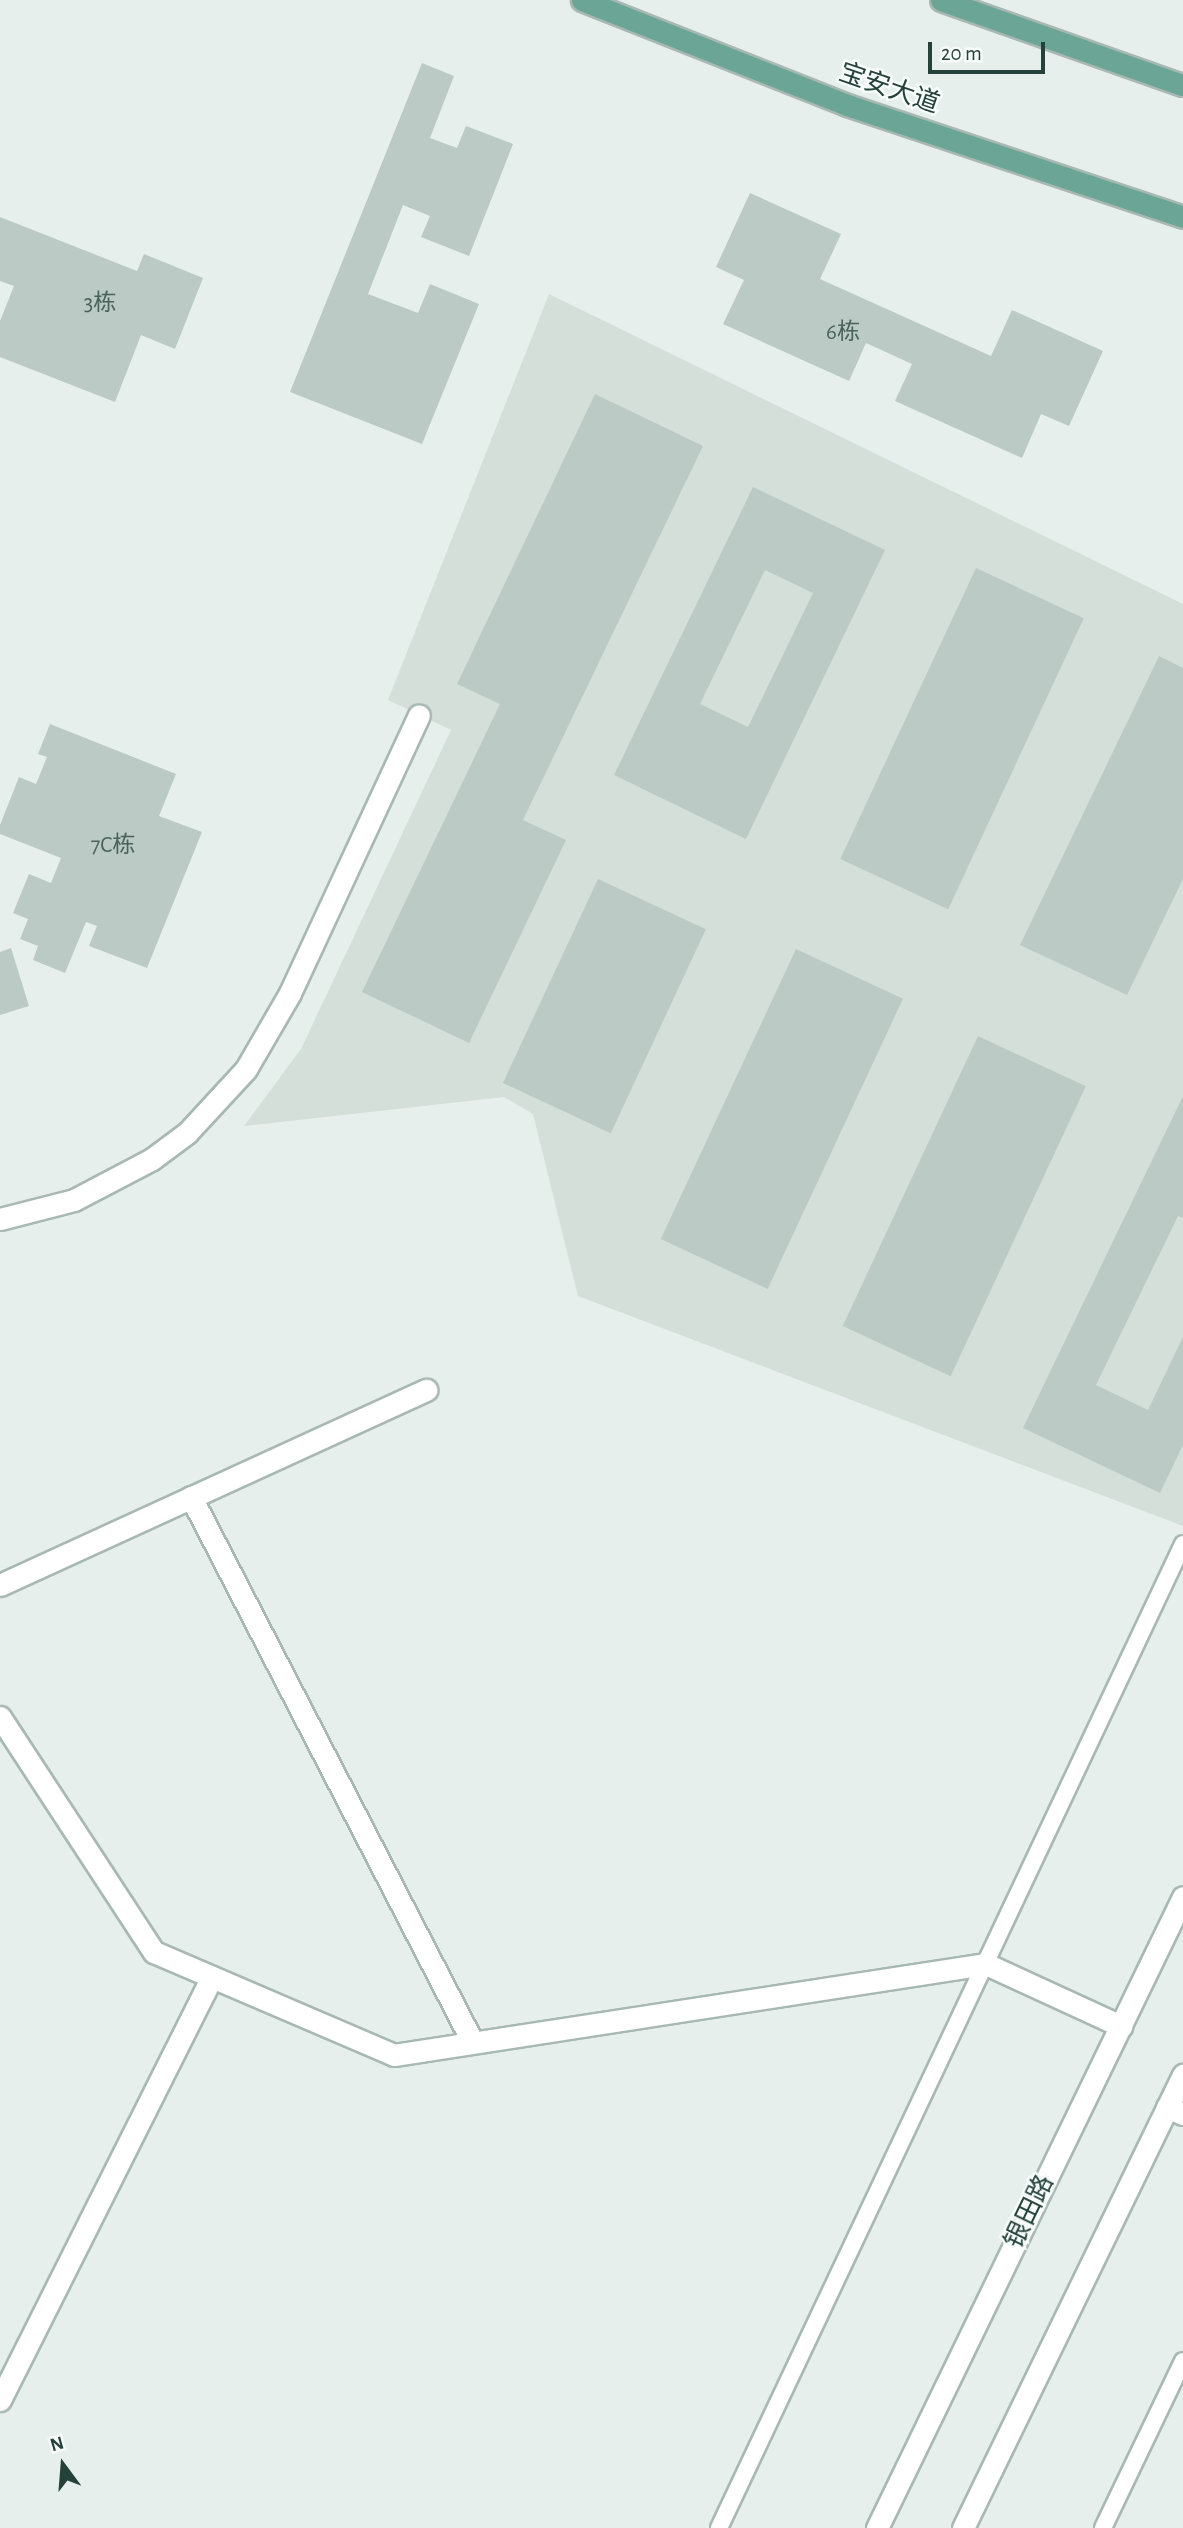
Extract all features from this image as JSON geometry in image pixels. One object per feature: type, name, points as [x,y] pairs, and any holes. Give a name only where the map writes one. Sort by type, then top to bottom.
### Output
[{"type":"main road","name":"宝安大道","points":[[582,0],[847,105],[1183,217]]},
{"type":"main road","points":[[941,0],[1183,85]]},
{"type":"street","points":[[0,1219],[74,1200],[114,1181],[187,1133],[239,1077],[275,1022],[419,715]]},
{"type":"street","points":[[0,1585],[426,1390]]},
{"type":"street","points":[[191,1497],[472,2041]]},
{"type":"street","points":[[0,1717],[155,1952],[394,2055],[986,1964],[1121,2026]]},
{"type":"street","name":"银田路","points":[[877,2528],[1183,1897]]},
{"type":"street","points":[[0,2400],[212,1977]]},
{"type":"street","points":[[963,2528],[1175,2111],[1183,2075]]},
{"type":"lane","points":[[719,2528],[1183,1544]]},
{"type":"lane","points":[[1103,2528],[1183,2361]]},
{"type":"shaded area","points":[[549,294],[1183,604],[1183,1526],[578,1296],[533,1114],[504,1097],[244,1126],[301,1049],[451,730],[388,700]]},
{"type":"building","points":[[422,63],[454,76],[430,138],[457,148],[466,126],[513,144],[469,256],[421,237],[430,216],[403,205],[368,294],[418,313],[430,284],[479,304],[422,444],[290,392]]},
{"type":"building","points":[[750,193],[841,234],[820,279],[991,356],[1012,310],[1103,351],[1069,426],[1041,414],[1022,458],[895,401],[912,364],[866,343],[849,381],[723,324],[744,280],[716,267]]},
{"type":"building","points":[[0,217],[137,271],[144,254],[203,278],[175,349],[141,335],[115,402],[0,357],[0,321],[14,286],[0,281]]},
{"type":"building","points":[[595,394],[703,446],[523,820],[566,840],[469,1043],[362,992],[500,704],[457,684]]},
{"type":"building","points":[[753,487],[885,550],[746,839],[614,775]],"holes":[[[765,570],[813,593],[748,727],[700,704]]]},
{"type":"building","points":[[976,568],[1084,618],[948,909],[840,859]]},
{"type":"building","points":[[1159,656],[1183,668],[1183,879],[1127,995],[1020,945]]},
{"type":"building","points":[[50,724],[176,774],[159,816],[202,832],[147,968],[89,946],[97,926],[86,922],[65,973],[33,960],[38,946],[20,939],[28,919],[13,913],[29,874],[51,883],[61,858],[0,834],[0,825],[19,777],[36,784],[47,757],[38,754]]},
{"type":"building","points":[[598,879],[706,929],[611,1133],[503,1083]]},
{"type":"building","points":[[11,948],[29,1006],[0,1015],[0,952]]},
{"type":"building","points":[[796,949],[903,999],[768,1289],[661,1239]]},
{"type":"building","points":[[978,1036],[1086,1086],[951,1376],[843,1326]]},
{"type":"building","points":[[1183,1096],[1183,1218],[1178,1216],[1096,1385],[1148,1410],[1183,1337],[1183,1445],[1160,1493],[1023,1428]]}]
